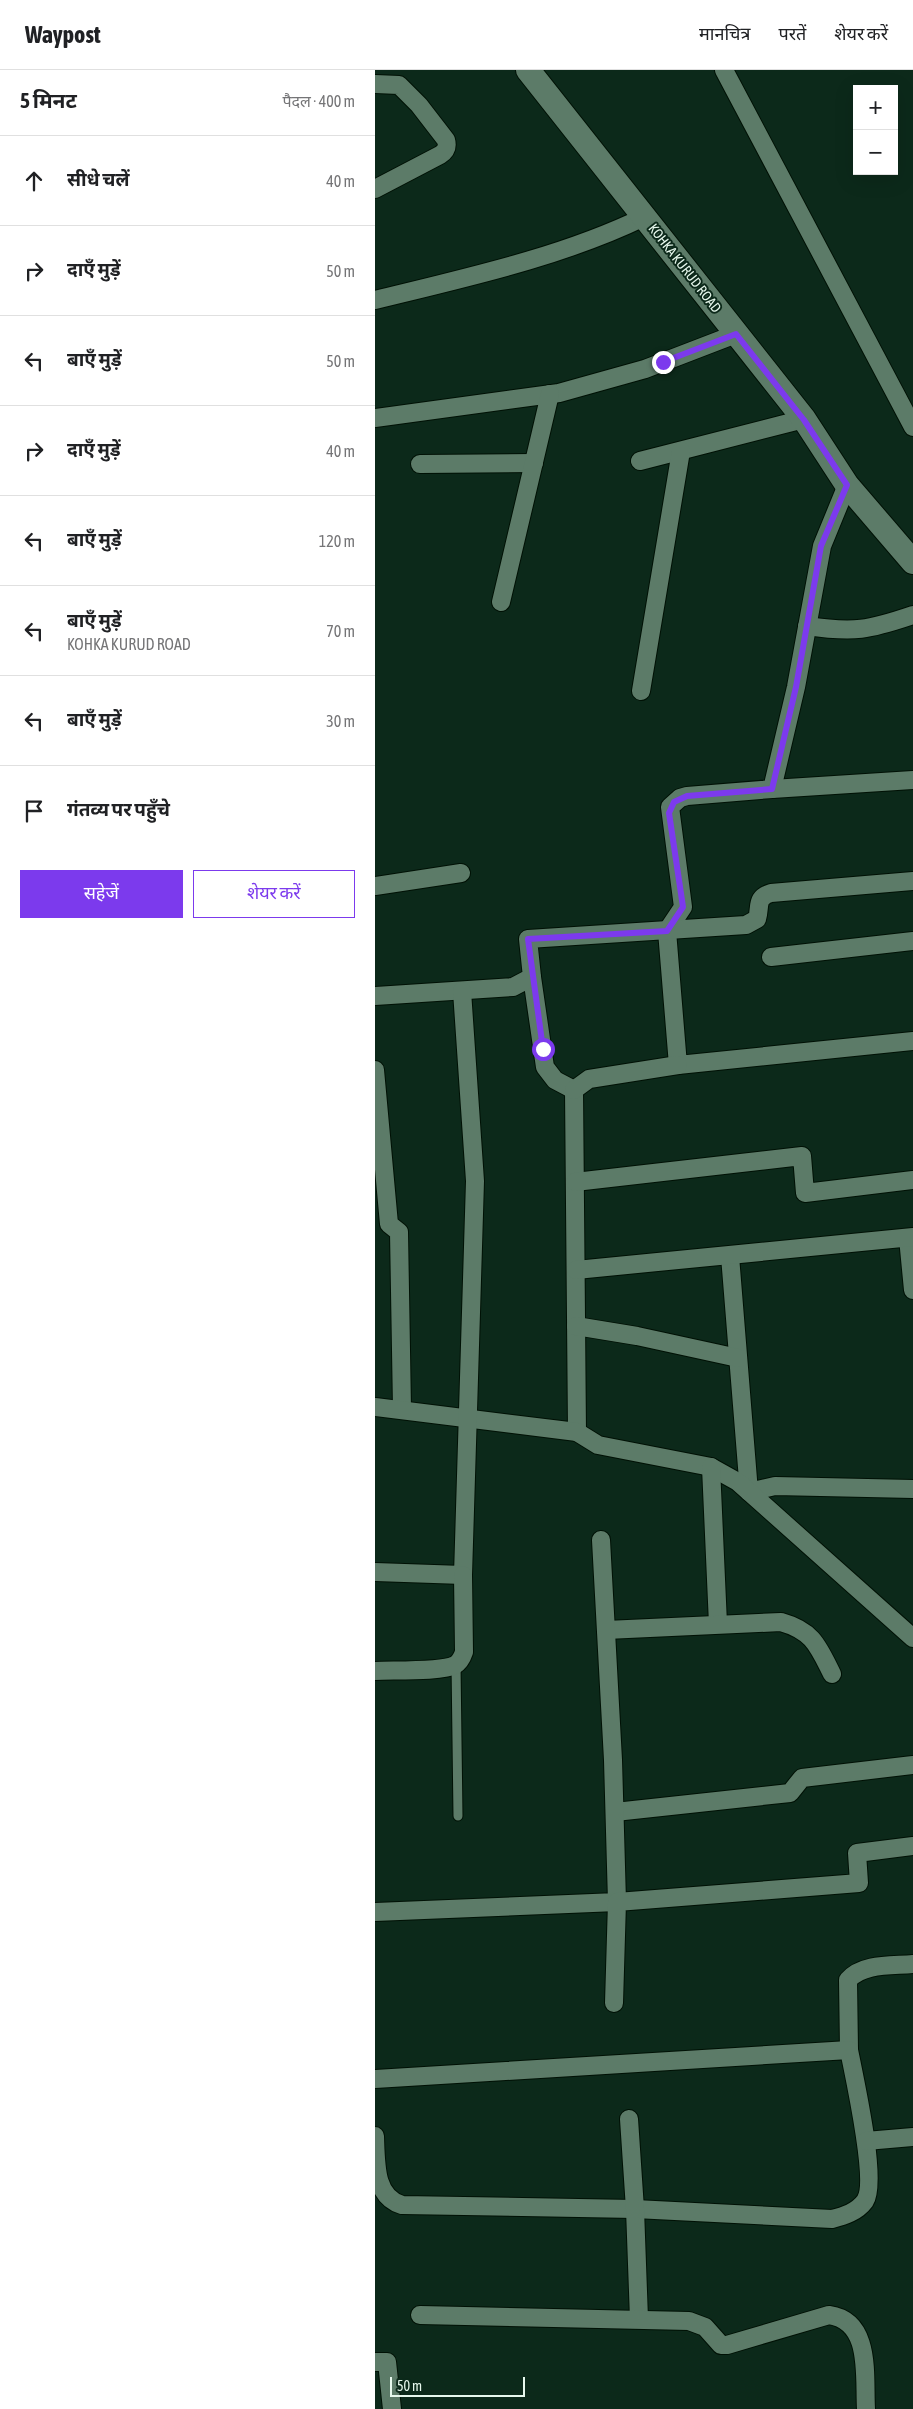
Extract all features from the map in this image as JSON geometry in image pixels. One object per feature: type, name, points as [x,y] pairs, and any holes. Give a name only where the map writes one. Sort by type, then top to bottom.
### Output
[{"type":"main road","name":"KOHKA KURUD ROAD","points":[[531,71],[804,420],[847,485],[913,562]]},
{"type":"street","points":[[724,70],[913,427]]},
{"type":"street","points":[[375,84],[399,85],[419,105],[446,140],[447,145],[447,149],[440,155],[375,189]]},
{"type":"street","points":[[375,300],[468,277],[605,236],[644,217]]},
{"type":"street","points":[[375,418],[550,394],[645,369],[736,334]]},
{"type":"street","points":[[501,602],[550,394]]},
{"type":"street","points":[[641,461],[804,420]]},
{"type":"street","points":[[641,691],[681,451]]},
{"type":"street","points":[[420,464],[534,463]]},
{"type":"street","points":[[772,789],[796,687],[821,546],[847,485]]},
{"type":"street","points":[[807,626],[839,631],[860,630],[913,615]]},
{"type":"street","points":[[678,1065],[667,931],[683,907],[669,813],[674,802],[687,796],[913,780]]},
{"type":"street","points":[[375,886],[461,873]]},
{"type":"street","points":[[574,1090],[555,1080],[545,1067],[528,939],[751,924],[757,919],[758,902],[761,898],[771,893],[913,880]]},
{"type":"street","points":[[771,957],[913,941]]},
{"type":"street","points":[[375,996],[513,987],[532,977]]},
{"type":"street","points":[[375,1671],[443,1668],[456,1664],[464,1652],[463,1574],[466,1419],[475,1181],[462,991]]},
{"type":"street","points":[[574,1090],[589,1079],[678,1065],[913,1041]]},
{"type":"street","points":[[375,1070],[389,1224],[399,1232],[402,1409]]},
{"type":"street","points":[[574,1090],[577,1432]]},
{"type":"street","points":[[575,1182],[802,1156],[805,1193],[913,1180]]},
{"type":"street","points":[[576,1270],[911,1238],[913,1290]]},
{"type":"street","points":[[730,1256],[749,1492]]},
{"type":"street","points":[[576,1326],[637,1336],[738,1358]]},
{"type":"street","points":[[375,1407],[577,1432],[599,1444],[711,1467],[738,1482],[913,1638]]},
{"type":"street","points":[[711,1467],[718,1624]]},
{"type":"street","points":[[749,1492],[775,1486],[913,1489]]},
{"type":"street","points":[[601,1540],[615,1812],[617,1902],[614,2003]]},
{"type":"street","points":[[375,1572],[463,1574]]},
{"type":"street","points":[[606,1630],[781,1622],[796,1626],[809,1634],[819,1647],[832,1674]]},
{"type":"street","points":[[615,1812],[790,1793],[802,1778],[913,1765]]},
{"type":"street","points":[[375,1912],[617,1902],[859,1883],[857,1853],[913,1846]]},
{"type":"street","points":[[375,2136],[377,2183],[381,2195],[391,2202],[402,2205],[635,2209],[832,2219],[846,2215],[856,2210],[865,2200],[869,2190],[866,2141],[849,2050],[848,1980],[854,1974],[871,1968],[913,1964]]},
{"type":"street","points":[[375,2079],[849,2050]]},
{"type":"street","points":[[629,2119],[639,2319]]},
{"type":"street","points":[[866,2141],[913,2137]]},
{"type":"street","points":[[420,2315],[639,2319],[697,2323],[705,2327],[721,2345],[727,2345],[829,2315],[842,2317],[851,2325],[862,2342],[866,2409]]},
{"type":"street","points":[[375,2362],[387,2362],[392,2409]]},
{"type":"lane","points":[[456,1664],[458,1816]]},
{"type":"route","points":[[543,1049],[528,939],[667,931],[683,907],[669,813],[670,807],[679,798],[687,796],[772,789],[796,687],[821,546],[847,485],[804,420],[736,334],[663,362]]}]
